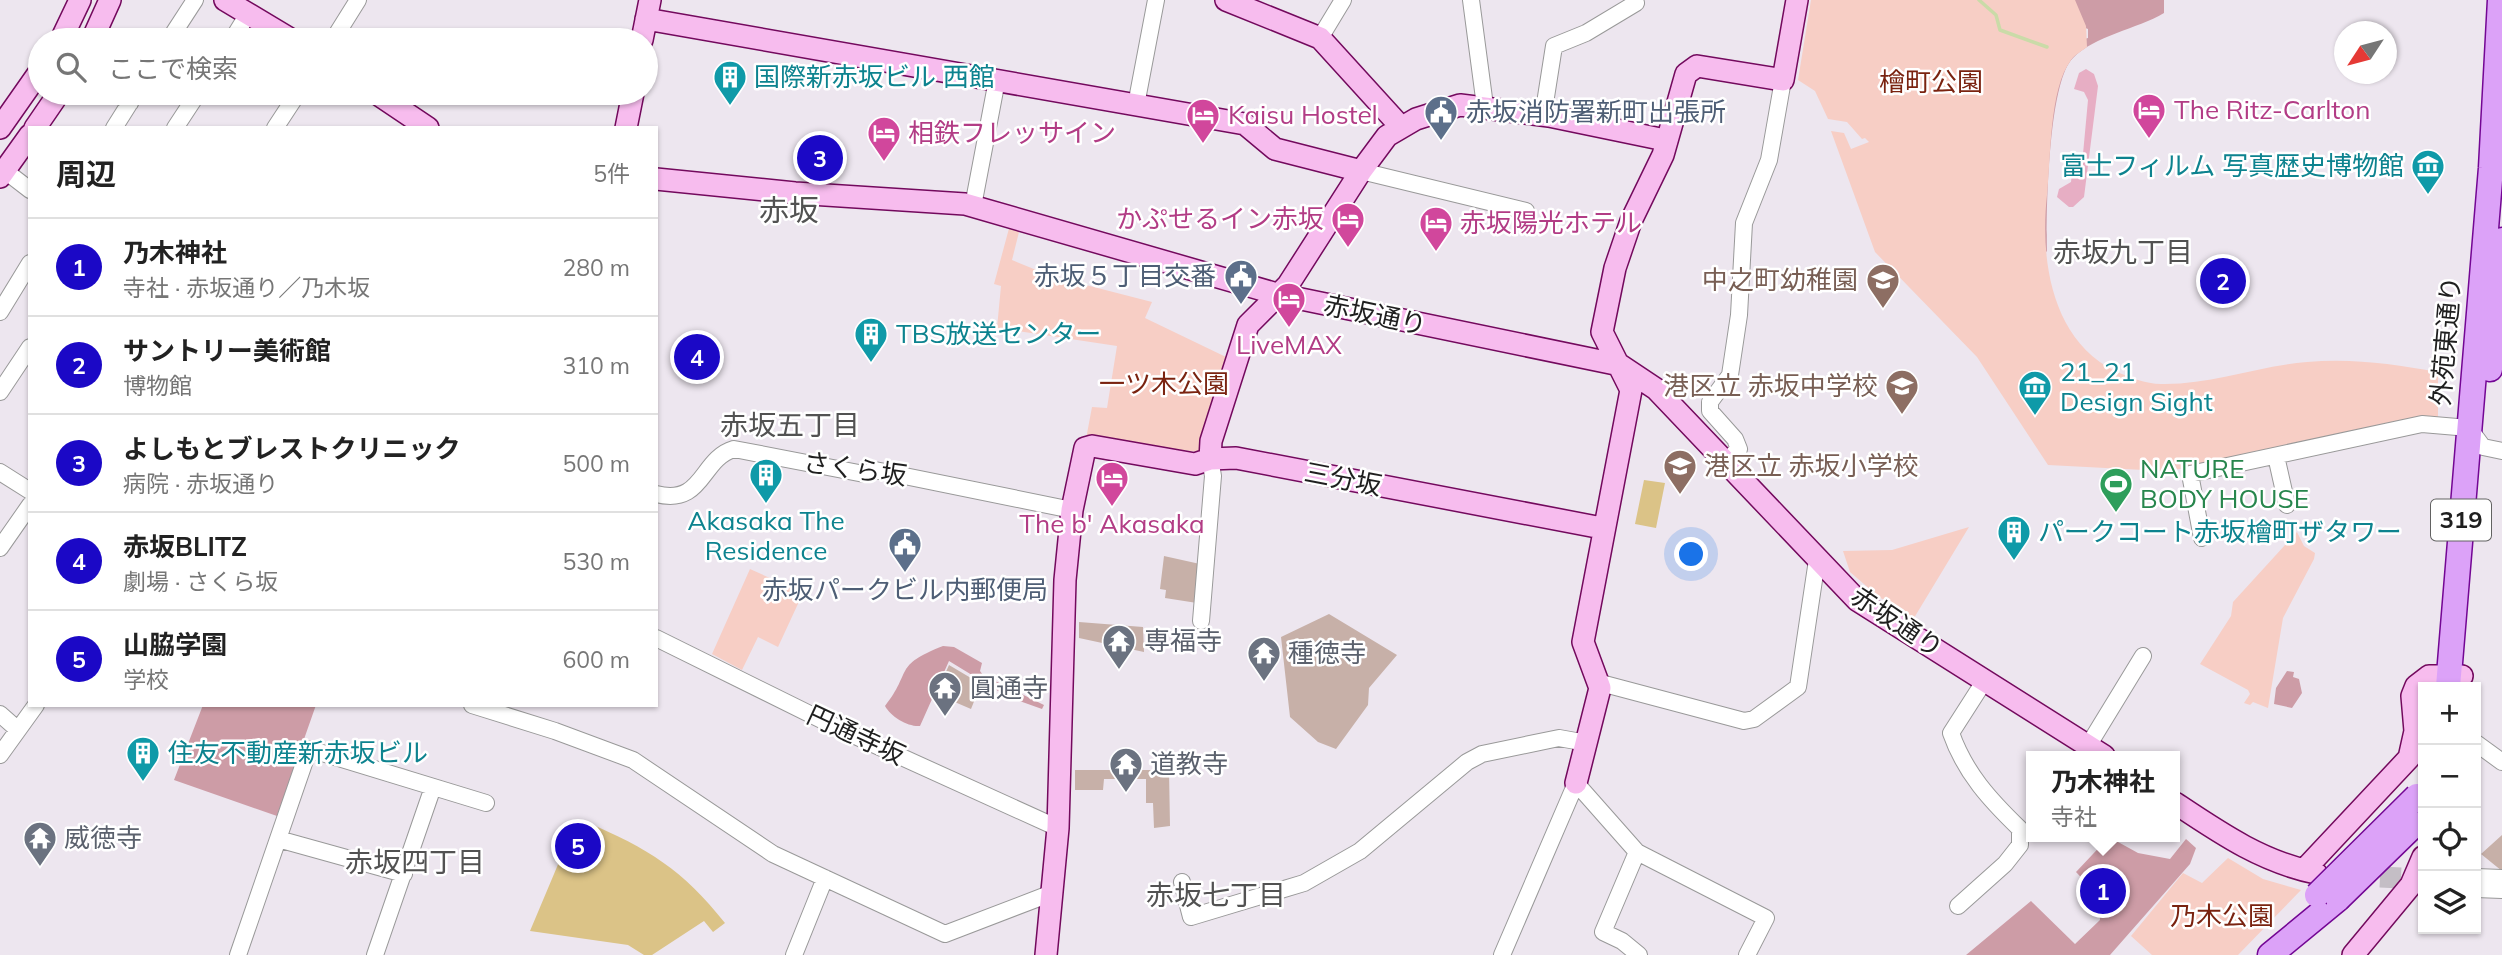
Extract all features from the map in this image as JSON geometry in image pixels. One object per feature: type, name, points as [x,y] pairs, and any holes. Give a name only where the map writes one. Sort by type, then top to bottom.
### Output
[{"type":"main road","name":"外苑東通り","points":[[2492,361],[2491,168],[2500,0]]},
{"type":"main road","name":"外苑東通り","points":[[2455,681],[2485,442],[2502,240]]},
{"type":"main road","points":[[2267,953],[2418,808]]},
{"type":"street","points":[[67,28],[80,0]]},
{"type":"street","points":[[97,28],[110,0]]},
{"type":"street","points":[[178,28],[195,0]]},
{"type":"street","points":[[225,0],[252,7],[277,28]]},
{"type":"street","points":[[340,28],[359,0]]},
{"type":"street","points":[[1136,105],[1156,0]]},
{"type":"street","points":[[1226,0],[1320,38],[1401,127]]},
{"type":"street","points":[[1320,38],[1343,0]]},
{"type":"street","points":[[1471,0],[1485,106]]},
{"type":"street","points":[[1726,461],[1739,449],[1735,439],[1710,411],[1710,402],[1730,375],[1739,315],[1744,223],[1769,160],[1797,0]]},
{"type":"street","points":[[1543,116],[1554,46],[1586,33],[1636,3]]},
{"type":"street","points":[[239,28],[252,7]]},
{"type":"street","points":[[644,28],[648,9],[997,80],[1245,124],[1275,149],[1526,211]]},
{"type":"street","points":[[1502,955],[1576,783],[1600,688],[1583,642],[1602,527],[1631,390],[1602,332],[1612,281],[1631,221],[1663,155],[1665,139],[1684,79],[1693,68],[1783,80]]},
{"type":"street","points":[[973,205],[997,80]]},
{"type":"street","points":[[0,128],[28,88]]},
{"type":"street","points":[[36,126],[51,105]]},
{"type":"street","points":[[115,126],[129,105]]},
{"type":"street","points":[[175,126],[190,105]]},
{"type":"street","points":[[276,126],[290,105]]},
{"type":"street","points":[[394,105],[425,126]]},
{"type":"street","points":[[626,126],[631,105]]},
{"type":"street","points":[[1201,621],[1213,475],[1211,441],[1248,326],[1287,285],[1387,136],[1416,119],[1460,105],[1485,106],[1665,139]]},
{"type":"street","points":[[28,138],[2,171],[28,189]]},
{"type":"street","name":"赤坂通り","points":[[658,179],[973,205],[1277,294],[1620,365],[1656,389],[1857,600],[2096,751]]},
{"type":"street","points":[[0,312],[28,266]]},
{"type":"street","points":[[0,392],[28,350]]},
{"type":"street","points":[[2202,538],[2190,474],[2422,424],[2485,442]]},
{"type":"street","name":"三分坂","points":[[1072,510],[1085,448],[1092,446],[1195,464],[1210,459],[1236,458],[1602,527]]},
{"type":"street","name":"さくら坂","points":[[658,494],[677,496],[689,491],[703,479],[717,457],[734,449],[864,474],[875,470],[1072,510]]},
{"type":"street","points":[[2276,456],[2287,505]]},
{"type":"street","points":[[0,472],[28,490]]},
{"type":"street","points":[[0,548],[28,508]]},
{"type":"street","points":[[1045,955],[1058,828],[1065,580],[1072,510]]},
{"type":"street","points":[[1597,681],[1744,721],[1754,719],[1798,687],[1818,560]]},
{"type":"street","name":"円通寺坂","points":[[658,639],[842,730],[1058,828]]},
{"type":"street","points":[[2096,751],[2143,656]]},
{"type":"street","points":[[2304,870],[2409,758],[2415,731],[2412,695],[2416,686],[2429,676],[2455,681]]},
{"type":"street","points":[[1958,906],[2005,864],[2020,845],[2020,829],[1985,795],[1959,757],[1951,733],[1985,680]]},
{"type":"street","points":[[0,755],[34,707]]},
{"type":"street","points":[[478,707],[555,731],[633,760],[773,854],[945,934],[1052,893]]},
{"type":"street","points":[[0,714],[17,729]]},
{"type":"street","points":[[1182,882],[1191,917],[1304,883],[1360,851],[1467,762],[1482,754],[1559,738],[1587,743]]},
{"type":"street","points":[[2479,745],[2502,762]]},
{"type":"street","points":[[238,955],[309,749],[486,803]]},
{"type":"street","points":[[1576,783],[1637,852],[1766,918],[1747,955]]},
{"type":"street","points":[[375,955],[433,787]]},
{"type":"street","points":[[2180,806],[2236,844],[2264,858],[2304,870],[2380,877]]},
{"type":"street","points":[[278,839],[404,874]]},
{"type":"street","points":[[1637,852],[1603,932],[1622,941],[1639,955]]},
{"type":"street","points":[[2353,955],[2418,877]]},
{"type":"street","points":[[2481,877],[2502,878]]},
{"type":"street","points":[[794,955],[825,878]]},
{"type":"street","points":[[2481,889],[2502,890]]},
{"type":"shaded area","points":[[2067,0],[2164,0],[2164,13],[2092,44],[2073,58],[2065,72],[2058,93],[2050,150],[2047,252],[2036,242],[2046,103],[2081,40],[2088,38],[2088,29],[2083,27]]},
{"type":"shaded area","points":[[2086,69],[2094,74],[2098,86],[2084,197],[2073,207],[2069,207],[2057,197],[2059,189],[2071,182],[2074,154],[2083,154],[2088,100],[2084,92],[2074,89],[2079,73]]},
{"type":"shaded area","points":[[1644,480],[1665,483],[1656,528],[1635,524]]},
{"type":"shaded area","points":[[1164,556],[1200,564],[1197,603],[1165,598],[1166,590],[1160,589]]},
{"type":"shaded area","points":[[1329,614],[1397,655],[1369,688],[1368,705],[1336,749],[1318,742],[1290,717],[1281,637]]},
{"type":"shaded area","points":[[1079,622],[1143,627],[1144,652],[1079,638]]},
{"type":"shaded area","points":[[943,646],[954,647],[982,663],[980,671],[983,675],[1044,705],[1042,709],[1008,697],[949,661],[920,726],[910,725],[891,714],[885,706],[905,670],[916,659]]},
{"type":"shaded area","points":[[949,665],[981,684],[971,709],[936,694]]},
{"type":"shaded area","points":[[2287,671],[2294,672],[2293,677],[2299,679],[2302,693],[2292,708],[2274,704],[2276,688]]},
{"type":"shaded area","points":[[202,707],[315,707],[277,816],[174,780]]},
{"type":"shaded area","points":[[1075,770],[1169,770],[1170,826],[1154,828],[1153,803],[1146,803],[1146,779],[1104,779],[1103,790],[1075,790]]},
{"type":"shaded area","points":[[586,822],[628,841],[663,862],[694,889],[725,923],[713,932],[704,921],[652,955],[644,955],[628,945],[530,931],[570,836],[579,840]]},
{"type":"shaded area","points":[[2502,835],[2502,871],[2481,854]]},
{"type":"shaded area","points":[[2186,839],[2196,848],[2190,864],[2110,955],[1966,955],[2031,901],[2075,944],[2100,920],[2099,896],[2076,872],[2104,842],[2118,842],[2138,853],[2170,859]]},
{"type":"green space","name":"檜町公園","points":[[1811,0],[2075,0],[2086,26],[2087,47],[2071,60],[2059,88],[2052,124],[2045,220],[2054,295],[2076,339],[2093,357],[2115,371],[2155,384],[2198,382],[2289,364],[2324,361],[2405,366],[2438,372],[2438,419],[2400,421],[2198,467],[2163,471],[2048,465],[1977,357],[1875,252],[1831,131],[1844,133],[1851,149],[1869,142],[1865,138],[1862,139],[1847,122],[1828,119],[1815,91],[1798,80]]},
{"type":"green space","name":"一ツ木公園","points":[[1011,221],[1021,224],[1012,260],[1051,276],[1152,302],[1145,318],[1226,357],[1199,452],[1086,439],[1092,407],[1107,408],[1117,346],[997,328],[1001,286],[994,284]]},
{"type":"green space","points":[[1969,527],[1914,618],[1879,597],[1850,572],[1843,551],[1892,550]]},
{"type":"green space","points":[[2297,532],[2304,546],[2315,553],[2314,559],[2283,618],[2268,708],[2253,702],[2250,705],[2244,703],[2250,694],[2248,690],[2200,664],[2231,616],[2233,602]]},
{"type":"green space","points":[[750,569],[803,593],[778,647],[758,637],[742,670],[712,654]]},
{"type":"green space","name":"乃木公園","points":[[2228,858],[2263,879],[2301,890],[2238,955],[2152,955],[2131,936],[2183,873],[2202,883]]},
{"type":"waterway","points":[[1979,0],[1996,15],[2000,30],[2047,47]]},
{"type":"tunnel","points":[[2380,877],[2418,879]]},
{"type":"place","name":"国際新赤坂ビル 西館","points":[[730,107]]},
{"type":"place","name":"The Ritz-Carlton","points":[[2149,140]]},
{"type":"place","name":"赤坂消防署新町出張所","points":[[1441,142]]},
{"type":"place","name":"Kaisu Hostel","points":[[1203,145]]},
{"type":"place","name":"よしもとブレストクリニック","points":[[820,158]]},
{"type":"place","name":"相鉄フレッサイン","points":[[884,163]]},
{"type":"place","name":"富士フィルム 写真歴史博物館","points":[[2428,196]]},
{"type":"place","name":"かぷせるイン赤坂","points":[[1348,249]]},
{"type":"place","name":"赤坂陽光ホテル","points":[[1436,253]]},
{"type":"place","name":"サントリー美術館","points":[[2223,281]]},
{"type":"place","name":"赤坂５丁目交番","points":[[1241,306]]},
{"type":"place","name":"中之町幼稚園","points":[[1883,310]]},
{"type":"place","name":"LiveMAX","points":[[1289,329]]},
{"type":"place","name":"赤坂BLITZ","points":[[697,357]]},
{"type":"place","name":"TBS放送センター","points":[[871,364]]},
{"type":"place","name":"港区立 赤坂中学校","points":[[1902,416]]},
{"type":"place","name":"21_21 Design Sight","points":[[2035,417]]},
{"type":"place","name":"港区立 赤坂小学校","points":[[1680,496]]},
{"type":"place","name":"Akasaka The Residence","points":[[766,505]]},
{"type":"place","name":"The b' Akasaka","points":[[1112,508]]},
{"type":"place","name":"NATURE BODY HOUSE","points":[[2116,514]]},
{"type":"place","name":"パークコート赤坂檜町ザタワー","points":[[2014,562]]},
{"type":"place","name":"赤坂パークビル内郵便局","points":[[905,574]]},
{"type":"place","name":"専福寺","points":[[1119,671]]},
{"type":"place","name":"種徳寺","points":[[1264,683]]},
{"type":"place","name":"圓通寺","points":[[945,718]]},
{"type":"place","name":"住友不動産新赤坂ビル","points":[[143,783]]},
{"type":"place","name":"道教寺","points":[[1126,794]]},
{"type":"place","name":"山脇学園","points":[[578,846]]},
{"type":"place","name":"威徳寺","points":[[40,868]]},
{"type":"place","name":"乃木神社","points":[[2103,891]]},
{"type":"district","name":"赤坂","points":[[789,211]]},
{"type":"district","name":"赤坂九丁目","points":[[2123,252]]},
{"type":"district","name":"赤坂五丁目","points":[[790,425]]},
{"type":"district","name":"赤坂四丁目","points":[[415,862]]},
{"type":"district","name":"赤坂七丁目","points":[[1216,895]]}]
